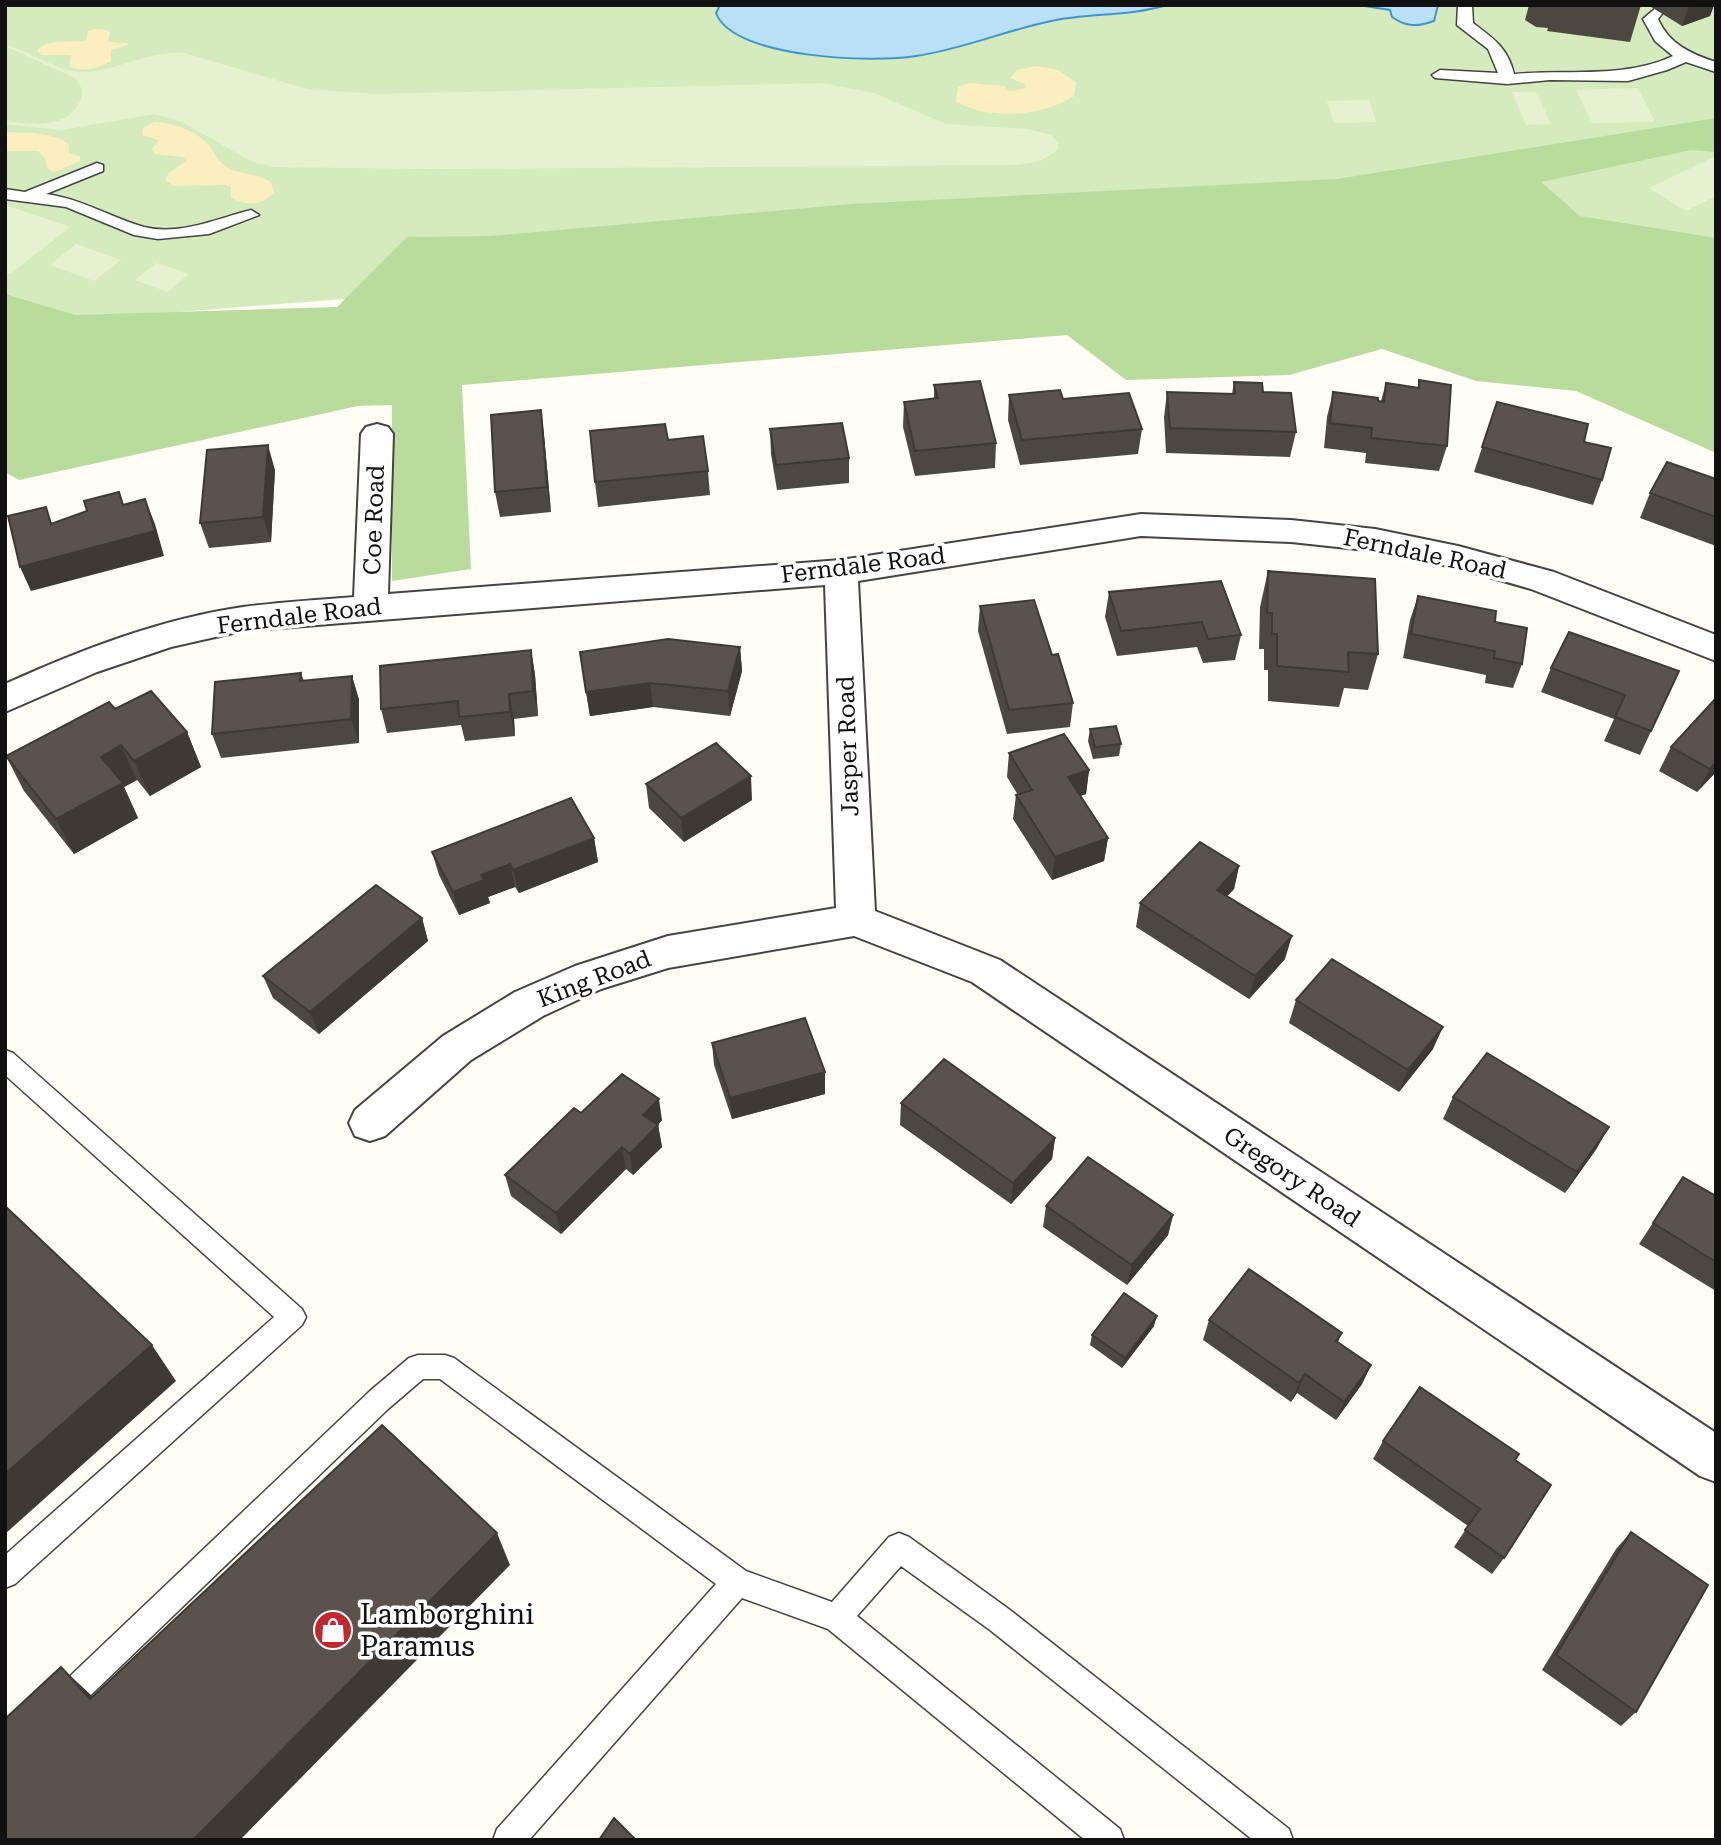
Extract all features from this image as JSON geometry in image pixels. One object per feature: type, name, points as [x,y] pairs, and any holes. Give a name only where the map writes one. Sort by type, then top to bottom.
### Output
[{"type":"street","name":"Coe Road","points":[[371,607],[377,434]]},
{"type":"street","name":"Ferndale Road","points":[[5,699],[85,663],[166,636],[242,619],[841,572],[1141,525],[1291,530],[1375,540],[1470,560],[1542,580],[1716,649]]},
{"type":"street","name":"Jasper Road","points":[[841,572],[856,920]]},
{"type":"street","name":"King Road","points":[[370,1123],[457,1048],[528,1004],[589,977],[668,953],[856,920]]},
{"type":"street","name":"Gregory Road","points":[[856,920],[986,971],[1716,1460]]},
{"type":"lane","points":[[1465,5],[1465,25],[1497,47],[1503,56],[1507,79]]},
{"type":"lane","points":[[1657,11],[1650,19],[1656,36],[1683,57],[1716,67]]},
{"type":"lane","points":[[1440,75],[1507,79],[1537,79],[1550,75],[1628,76],[1662,67],[1683,57]]},
{"type":"lane","points":[[26,196],[74,180],[97,168]]},
{"type":"lane","points":[[5,194],[69,202],[139,231],[158,234],[209,229],[251,215]]},
{"type":"lane","points":[[5,1060],[293,1317],[5,1574]]},
{"type":"lane","points":[[36,1729],[379,1400],[418,1367],[445,1367],[737,1583],[836,1618],[1109,1840]]},
{"type":"lane","points":[[836,1618],[899,1548],[1000,1620],[1278,1840]]},
{"type":"lane","points":[[508,1840],[737,1583]]},
{"type":"green space","points":[[5,5],[1716,5],[1716,322],[1555,207],[5,325]]},
{"type":"green space","points":[[5,46],[73,71],[96,71],[157,55],[184,53],[307,89],[377,94],[822,83],[874,93],[946,124],[1028,129],[1051,135],[1058,143],[1058,150],[1040,161],[1017,165],[433,169],[275,167],[252,162],[182,122],[155,114],[62,130],[5,124],[5,121],[46,123],[65,118],[73,112],[82,93],[75,78]]},
{"type":"green space","points":[[1638,88],[1655,122],[1592,123],[1576,90]]},
{"type":"green space","points":[[1512,92],[1536,92],[1551,124],[1526,125]]},
{"type":"green space","points":[[1369,100],[1376,122],[1334,123],[1327,101]]},
{"type":"green space","points":[[1716,118],[1716,152],[1691,150],[1541,182],[1580,216],[1716,238],[1716,453],[1576,391],[1476,381],[1382,349],[1289,375],[1126,380],[1067,335],[462,385],[471,569],[392,581],[392,405],[358,406],[19,480],[5,472],[5,294],[75,315],[337,307],[407,237],[490,236],[851,204],[1337,179]]},
{"type":"green space","points":[[1716,156],[1716,196],[1686,211],[1649,188]]},
{"type":"green space","points":[[5,205],[70,227],[10,274],[5,273]]},
{"type":"green space","points":[[76,244],[121,260],[94,281],[50,265]]},
{"type":"green space","points":[[156,263],[189,274],[168,292],[135,280]]},
{"type":"sand","points":[[107,30],[110,33],[108,42],[128,45],[111,50],[111,61],[96,68],[85,69],[69,66],[71,55],[42,55],[37,51],[53,42],[86,40],[88,31]]},
{"type":"sand","points":[[1036,66],[1058,70],[1076,82],[1074,96],[1047,108],[1016,114],[985,112],[956,102],[958,87],[969,83],[1004,86],[1009,91],[1024,89],[1025,84],[1010,78],[1017,70]]},
{"type":"sand","points":[[154,122],[178,126],[193,133],[207,143],[226,167],[266,179],[271,182],[274,193],[259,202],[248,203],[231,198],[231,187],[226,185],[174,186],[165,180],[169,173],[186,161],[184,157],[155,154],[152,149],[159,140],[142,135],[143,128]]},
{"type":"sand","points":[[5,132],[39,134],[63,140],[69,145],[68,152],[80,157],[80,161],[54,172],[47,168],[45,158],[38,151],[5,151]]},
{"type":"water","points":[[720,5],[1167,5],[1140,11],[1056,20],[934,53],[870,59],[807,54],[776,49],[749,40],[728,28],[716,13]]},
{"type":"water","points":[[1358,5],[1438,5],[1434,21],[1417,25],[1397,20],[1392,17],[1390,10]]},
{"type":"building","points":[[1419,380],[1451,385],[1447,446],[1371,438],[1372,428],[1330,423],[1333,392],[1378,398],[1378,401],[1384,402],[1386,383],[1419,388]]},
{"type":"building","points":[[980,381],[996,443],[915,451],[904,402],[938,398],[934,385]]},
{"type":"building","points":[[1234,382],[1262,383],[1263,392],[1291,393],[1296,432],[1170,428],[1167,392],[1235,394]]},
{"type":"building","points":[[1060,390],[1063,399],[1129,393],[1142,429],[1022,440],[1009,395]]},
{"type":"building","points":[[1497,402],[1588,424],[1584,442],[1611,448],[1602,480],[1482,447]]},
{"type":"building","points":[[541,410],[547,487],[495,492],[491,415]]},
{"type":"building","points":[[842,423],[849,458],[776,465],[770,429]]},
{"type":"building","points":[[665,424],[668,440],[703,436],[708,471],[595,482],[590,431]]},
{"type":"building","points":[[268,445],[263,517],[200,523],[207,450]]},
{"type":"building","points":[[1667,462],[1716,479],[1716,517],[1650,493]]},
{"type":"building","points":[[119,492],[123,505],[145,499],[155,531],[20,567],[8,516],[46,507],[51,524],[87,511],[84,501]]},
{"type":"building","points":[[1268,571],[1375,579],[1378,654],[1348,652],[1349,672],[1277,666],[1277,634],[1272,634],[1272,613],[1267,613]]},
{"type":"building","points":[[1221,581],[1241,635],[1208,639],[1202,622],[1121,631],[1109,592]]},
{"type":"building","points":[[1418,596],[1496,611],[1495,622],[1527,628],[1522,664],[1494,658],[1495,651],[1411,634]]},
{"type":"building","points":[[1034,600],[1052,655],[1058,654],[1073,703],[1009,710],[980,606]]},
{"type":"building","points":[[1569,632],[1679,671],[1651,731],[1615,717],[1625,695],[1551,668]]},
{"type":"building","points":[[668,639],[740,647],[728,691],[650,683],[586,692],[580,652]]},
{"type":"building","points":[[531,650],[533,691],[509,694],[510,712],[459,717],[458,701],[381,709],[380,666]]},
{"type":"building","points":[[301,673],[300,681],[352,676],[351,719],[212,734],[215,682]]},
{"type":"building","points":[[151,691],[187,732],[134,761],[121,745],[101,757],[123,783],[56,819],[6,756],[109,702],[115,709]]},
{"type":"building","points":[[1716,698],[1716,762],[1710,769],[1671,747]]},
{"type":"building","points":[[1116,726],[1121,744],[1095,747],[1090,729]]},
{"type":"building","points":[[1064,734],[1089,770],[1068,777],[1108,838],[1055,857],[1016,795],[1032,790],[1009,753]]},
{"type":"building","points":[[716,743],[751,776],[681,818],[646,784]]},
{"type":"building","points":[[571,798],[594,838],[513,870],[510,864],[481,875],[484,880],[453,892],[432,852]]},
{"type":"building","points":[[1200,842],[1239,866],[1217,890],[1292,936],[1255,976],[1140,903]]},
{"type":"building","points":[[376,885],[422,918],[310,1012],[263,976]]},
{"type":"building","points":[[1332,959],[1443,1027],[1408,1070],[1296,1000]]},
{"type":"building","points":[[805,1018],[825,1072],[730,1098],[712,1043]]},
{"type":"building","points":[[1487,1053],[1609,1127],[1577,1172],[1453,1097]]},
{"type":"building","points":[[944,1059],[1055,1138],[1013,1183],[901,1103]]},
{"type":"building","points":[[622,1074],[659,1099],[643,1115],[658,1125],[630,1154],[622,1147],[556,1213],[505,1175],[574,1108],[581,1113]]},
{"type":"building","points":[[1088,1157],[1173,1215],[1132,1265],[1046,1206]]},
{"type":"building","points":[[1683,1177],[1716,1196],[1716,1262],[1653,1223]]},
{"type":"building","points":[[5,1206],[152,1345],[5,1474]]},
{"type":"building","points":[[1249,1269],[1342,1333],[1336,1341],[1371,1365],[1344,1402],[1305,1374],[1299,1383],[1209,1320]]},
{"type":"building","points":[[1124,1293],[1157,1316],[1125,1358],[1092,1335]]},
{"type":"building","points":[[1420,1387],[1519,1454],[1515,1460],[1551,1485],[1504,1558],[1465,1530],[1480,1509],[1383,1441]]},
{"type":"building","name":"Lamborghini Paramus","points":[[382,1425],[497,1533],[193,1840],[5,1840],[5,1719],[61,1667],[90,1699]]},
{"type":"building","points":[[1631,1532],[1708,1585],[1636,1712],[1556,1655]]},
{"type":"building","points":[[614,1818],[636,1840],[599,1840]]},
{"type":"place","name":"Lamborghini Paramus","points":[[333,1630]]}]
